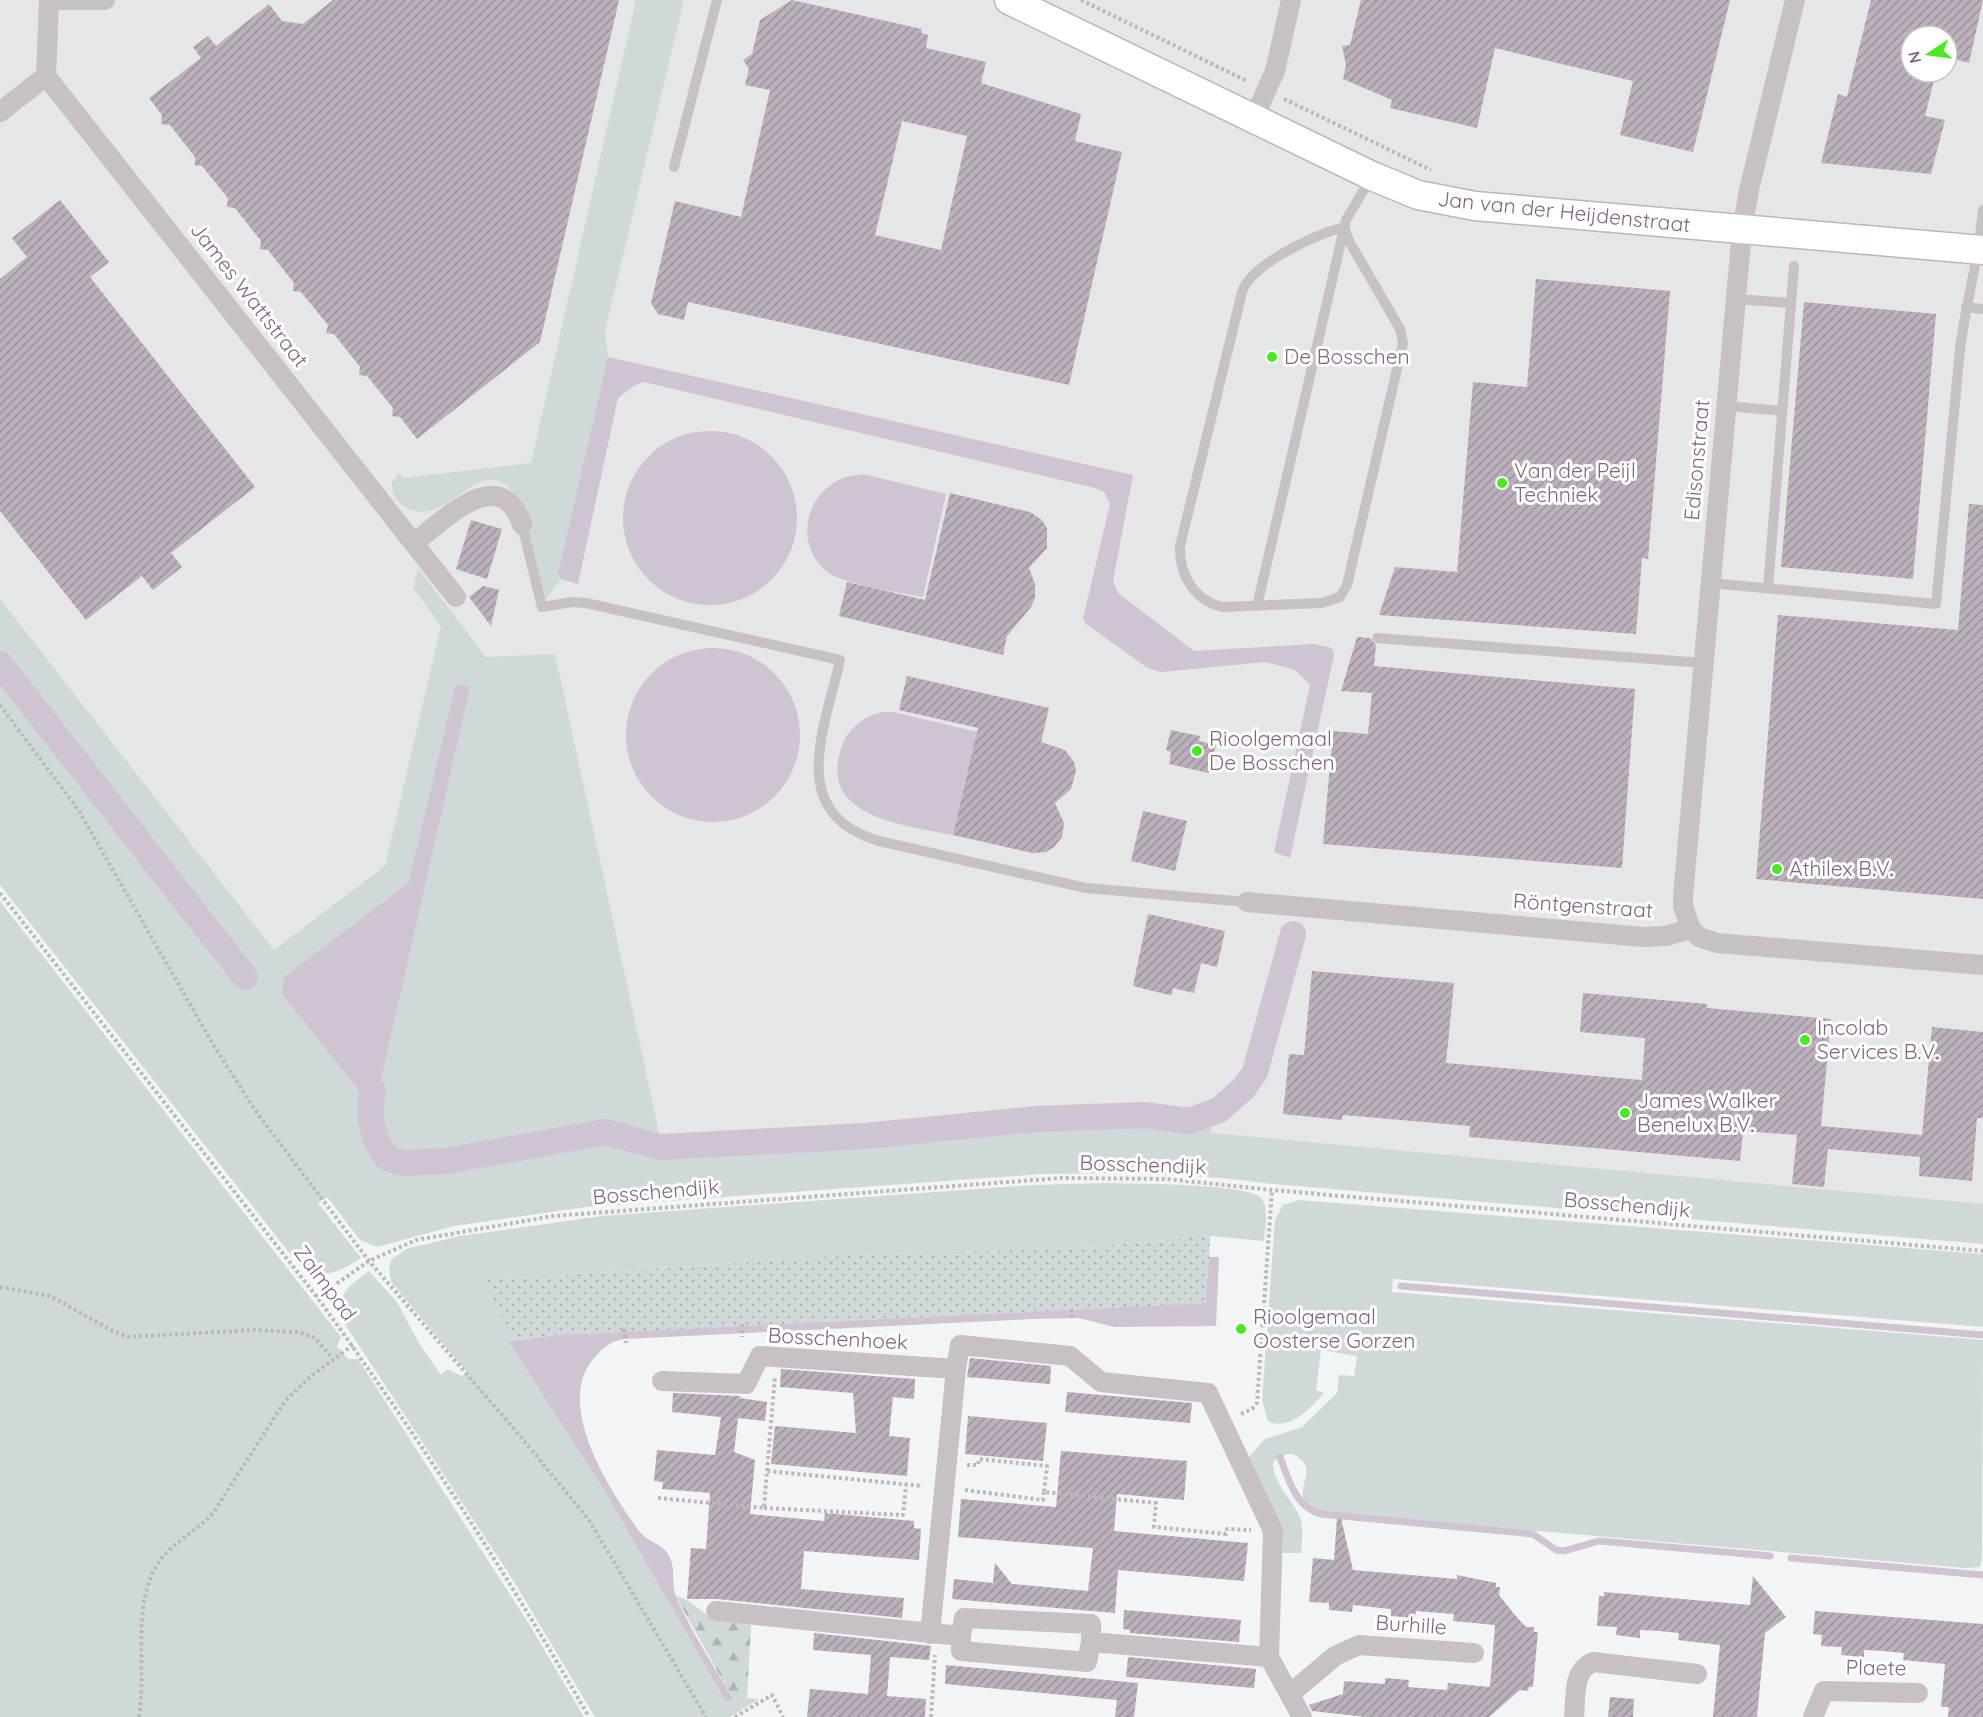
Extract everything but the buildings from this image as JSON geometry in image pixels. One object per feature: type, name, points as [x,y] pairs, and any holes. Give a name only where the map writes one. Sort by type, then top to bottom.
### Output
[{"type":"street","points":[[0,112],[46,76],[49,0]]},
{"type":"street","points":[[59,0],[105,0]]},
{"type":"street","name":"Jan van der Heijdenstraat","points":[[1009,0],[1253,120],[1418,195],[1475,207],[1981,250]]},
{"type":"street","points":[[1253,120],[1268,91],[1291,0]]},
{"type":"street","name":"Edisonstraat","points":[[1691,929],[1683,906],[1683,897],[1742,230],[1749,190],[1795,0]]},
{"type":"street","name":"James Wattstraat","points":[[46,76],[456,597]]},
{"type":"street","points":[[414,543],[461,507],[489,496],[502,496],[512,503],[522,525]]},
{"type":"street","name":"Röntgenstraat","points":[[1247,902],[1644,937],[1665,936],[1691,929]]},
{"type":"street","points":[[1691,929],[1699,937],[1717,943],[1983,965]]},
{"type":"street","points":[[934,1634],[945,1488],[960,1345],[1070,1356],[1101,1382],[1208,1393],[1273,1531],[1269,1656],[1302,1717]]},
{"type":"street","name":"Bosschenhoek","points":[[663,1381],[747,1384],[760,1356],[956,1369]]},
{"type":"street","points":[[716,1611],[961,1636]]},
{"type":"street","points":[[964,1618],[1091,1624],[1091,1642],[1087,1662],[961,1651],[964,1618]]},
{"type":"street","points":[[1091,1642],[1269,1656]]},
{"type":"street","name":"Burhille","points":[[1290,1694],[1335,1656],[1359,1646],[1474,1653]]},
{"type":"street","points":[[1574,1717],[1578,1677],[1583,1666],[1593,1662],[1697,1674]]},
{"type":"street","name":"Plaete","points":[[1813,1717],[1824,1691],[1918,1693]]},
{"type":"lane","points":[[674,167],[717,0]]},
{"type":"lane","points":[[1257,606],[1344,227],[1372,176]]},
{"type":"lane","points":[[1710,583],[1936,604],[1966,308],[1981,250],[1983,210]]},
{"type":"lane","points":[[1344,227],[1349,241],[1396,321],[1402,337],[1350,575],[1340,597],[1323,603],[1257,606],[1213,604],[1193,590],[1182,568],[1180,557],[1183,528],[1247,279],[1257,270],[1317,236],[1344,227]]},
{"type":"lane","points":[[1768,588],[1794,266]]},
{"type":"lane","points":[[1736,299],[1791,303]]},
{"type":"lane","points":[[1966,308],[1983,309]]},
{"type":"lane","points":[[1726,406],[1782,411]]},
{"type":"lane","points":[[522,525],[542,608],[572,602],[586,603],[840,660],[820,752],[817,777],[828,808],[834,817],[856,832],[879,841],[1086,888],[1247,902]]},
{"type":"lane","points":[[1377,638],[1703,663]]},
{"type":"path","name":"Jan van der Heijdenstraat","points":[[1081,0],[1437,172]]},
{"type":"path","points":[[0,705],[79,811],[214,1046],[257,1113],[369,1261],[521,1437],[589,1520],[706,1717]]},
{"type":"path","name":"Zalmpad","points":[[0,893],[353,1345],[493,1555],[589,1717]]},
{"type":"path","name":"Bosschendijk","points":[[317,1297],[369,1261],[405,1244],[448,1232],[623,1209],[1069,1178],[1167,1179],[1983,1251]]},
{"type":"path","points":[[1223,1422],[1252,1409],[1257,1403],[1272,1190]]},
{"type":"path","points":[[0,1287],[50,1296],[113,1331],[129,1337],[255,1330],[299,1332],[315,1338],[333,1359]]},
{"type":"path","points":[[1071,1309],[1072,1320]]},
{"type":"path","points":[[742,1324],[742,1336]]},
{"type":"path","points":[[624,1329],[626,1343]]},
{"type":"path","points":[[139,1717],[145,1592],[154,1569],[168,1552],[195,1532],[213,1513],[285,1401],[333,1359],[353,1345]]},
{"type":"path","points":[[764,1508],[777,1357]]},
{"type":"path","points":[[767,1471],[1043,1500],[1047,1466],[979,1459],[978,1465],[967,1464],[967,1473]]},
{"type":"path","points":[[965,1490],[966,1482]]},
{"type":"path","points":[[658,1498],[764,1508],[903,1515],[906,1485]]},
{"type":"path","points":[[1044,1492],[1156,1503],[1154,1527],[1226,1534],[1227,1529],[1273,1531]]},
{"type":"path","points":[[931,1717],[934,1634]]},
{"type":"path","points":[[735,1717],[772,1695],[783,1717]]},
{"type":"shaded area","name":"De Bosschen","points":[[0,0],[1983,0],[1983,1218],[1202,1144],[394,1155],[0,627]]},
{"type":"shaded area","points":[[608,357],[1133,475],[1113,581],[1118,593],[1194,651],[1314,644],[1332,648],[1334,655],[1290,858],[1274,852],[1310,685],[1295,670],[1265,662],[1161,672],[1146,667],[1085,623],[1083,619],[1110,504],[1104,492],[1095,488],[644,382],[635,385],[618,398],[578,584],[561,579],[558,573]]},
{"type":"shaded area","points":[[710,431],[743,438],[758,446],[771,457],[782,470],[790,485],[797,518],[790,551],[782,566],[771,579],[758,590],[743,598],[710,605],[677,598],[662,590],[649,579],[638,566],[630,551],[623,518],[630,485],[638,470],[649,457],[662,446],[677,438]]},
{"type":"shaded area","points":[[867,475],[946,494],[923,597],[844,580],[826,571],[814,557],[808,541],[808,524],[812,508],[821,494],[833,483],[849,477]]},
{"type":"shaded area","points":[[713,648],[746,655],[761,663],[774,674],[785,687],[793,702],[800,735],[793,768],[785,783],[774,796],[761,807],[746,815],[713,822],[680,815],[665,807],[652,796],[641,783],[633,768],[626,735],[633,702],[641,687],[652,674],[665,663],[680,655]]},
{"type":"shaded area","points":[[456,684],[470,687],[378,1093],[376,1125],[364,1125],[363,1103],[358,1089],[282,994],[284,977],[408,883]]},
{"type":"shaded area","points":[[893,712],[978,732],[953,835],[912,827],[870,814],[853,803],[842,789],[837,770],[842,746],[848,734],[870,716]]},
{"type":"shaded area","points":[[1209,1257],[1219,1257],[1216,1326],[1114,1327],[1079,1318],[1033,1319],[624,1339],[611,1343],[601,1351],[583,1377],[580,1399],[583,1423],[591,1448],[615,1495],[640,1532],[662,1548],[671,1559],[677,1599],[696,1637],[733,1699],[726,1702],[607,1495],[508,1341],[559,1335],[1206,1303]]},
{"type":"green space","points":[[636,0],[684,0],[605,331],[608,357],[558,573],[561,579],[544,602],[521,506],[507,487],[493,480],[480,482],[436,509],[420,512],[399,502],[393,493],[392,483],[399,473],[403,478],[531,463]]},
{"type":"green space","points":[[418,568],[486,657],[555,654],[661,1141],[622,1126],[588,1124],[417,1158],[391,1152],[383,1147],[378,1139],[376,1119],[378,1093],[469,687],[456,684],[408,883],[284,977],[358,1089],[367,1138],[372,1149],[378,1157],[394,1166],[428,1169],[591,1139],[611,1139],[644,1152],[655,1152],[876,1142],[1126,1125],[1178,1128],[1211,1124],[1211,1133],[1983,1204],[1983,1244],[1223,1178],[1133,1173],[1042,1174],[586,1207],[454,1226],[377,1247],[360,1240],[327,1197],[318,1203],[361,1258],[338,1271],[315,1273],[298,1264],[0,885],[0,599],[274,950],[385,866],[441,626],[413,588]]},
{"type":"green space","points":[[0,901],[341,1337],[337,1346],[348,1359],[358,1359],[529,1624],[584,1717],[0,1717]]},
{"type":"green space","points":[[1107,1183],[1215,1187],[1253,1194],[1262,1199],[1264,1204],[1266,1220],[1264,1241],[1210,1236],[1068,1249],[887,1253],[485,1280],[513,1340],[508,1341],[607,1495],[726,1702],[735,1698],[759,1699],[730,1717],[595,1717],[513,1580],[346,1326],[340,1308],[348,1288],[369,1271],[397,1302],[419,1343],[441,1375],[447,1369],[462,1376],[467,1372],[391,1282],[389,1269],[391,1260],[406,1249],[460,1236],[601,1216],[1033,1185]]},
{"type":"green space","points":[[1299,1200],[1983,1254],[1983,1327],[1393,1279],[1392,1292],[1983,1340],[1982,1558],[1980,1567],[1965,1568],[1321,1512],[1304,1501],[1305,1465],[1293,1454],[1280,1456],[1274,1462],[1274,1470],[1301,1520],[1301,1553],[1281,1553],[1248,1458],[1265,1439],[1302,1427],[1337,1393],[1339,1375],[1354,1376],[1357,1356],[1321,1350],[1316,1390],[1324,1393],[1292,1421],[1276,1424],[1268,1421],[1262,1400],[1275,1220],[1283,1205]]},
{"type":"green space","points":[[1210,1236],[1207,1303],[559,1335],[513,1340],[484,1280],[887,1253],[1068,1249]]},
{"type":"green space","points":[[675,1595],[689,1601],[713,1620],[751,1625],[747,1698],[733,1699]]},
{"type":"waterway","points":[[0,664],[245,977]]},
{"type":"waterway","points":[[373,1091],[371,1118],[377,1142],[387,1158],[402,1163],[446,1161],[605,1132],[660,1147],[865,1136],[1036,1119],[1144,1115],[1189,1121],[1219,1110],[1244,1088],[1255,1072],[1293,934]]},
{"type":"waterway","points":[[1401,1286],[1983,1335]]},
{"type":"waterway","points":[[1280,1457],[1299,1499],[1321,1514],[1533,1534],[1556,1550],[1564,1551],[1599,1541],[1770,1556]]},
{"type":"waterway","points":[[1791,1558],[1983,1575]]},
{"type":"place","name":"De Bosschen","points":[[1272,357]]},
{"type":"place","name":"Van der Peijl Techniek","points":[[1502,483]]},
{"type":"place","name":"Rioolgemaal De Bosschen","points":[[1197,751]]},
{"type":"place","name":"Athilex B.V.","points":[[1777,869]]},
{"type":"place","name":"Incolab Services B.V.","points":[[1805,1040]]},
{"type":"place","name":"James Walker Benelux B.V.","points":[[1625,1113]]},
{"type":"place","name":"Rioolgemaal Oosterse Gorzen","points":[[1241,1329]]}]
